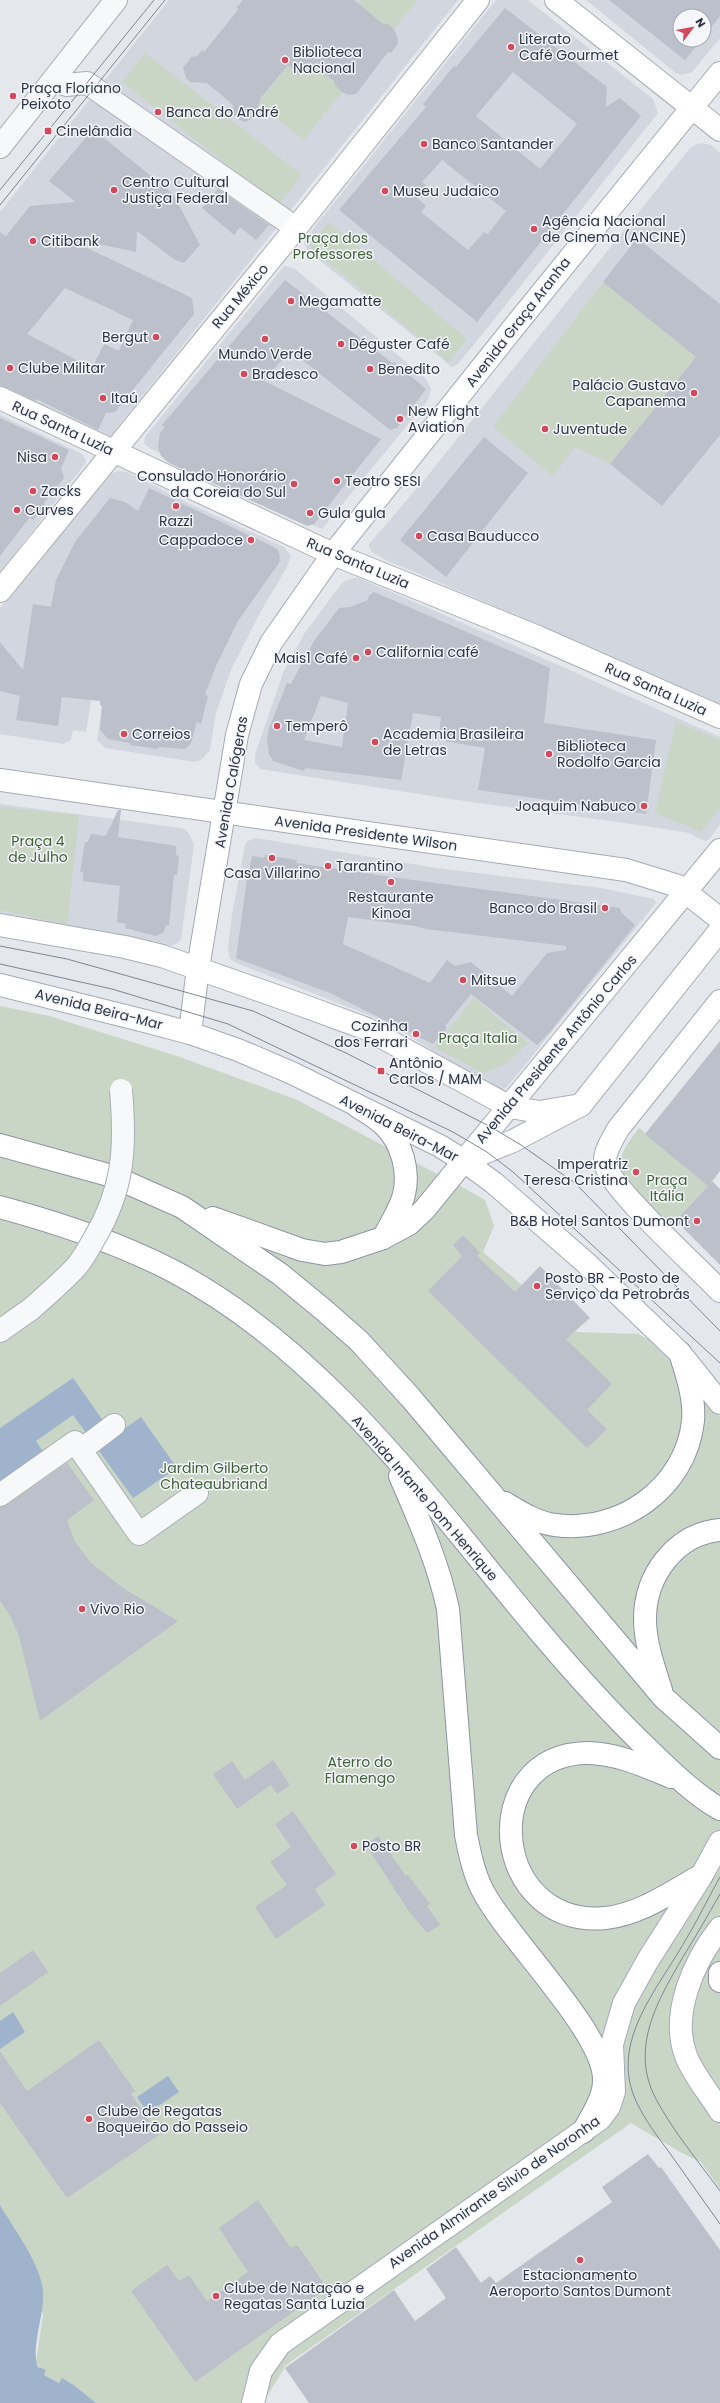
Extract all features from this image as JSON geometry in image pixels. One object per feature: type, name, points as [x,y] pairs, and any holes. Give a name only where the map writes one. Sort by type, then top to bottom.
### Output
[{"type":"main road","name":"Rua México","points":[[0,591],[296,228],[478,0]]},
{"type":"main road","points":[[556,0],[720,130]]},
{"type":"main road","name":"Avenida Graça Aranha","points":[[333,554],[720,73]]},
{"type":"main road","name":"Rua Santa Luzia","points":[[0,398],[333,554],[538,637],[720,717]]},
{"type":"main road","name":"Avenida Calógeras","points":[[190,1033],[198,968],[237,735],[252,684],[271,643],[333,554]]},
{"type":"main road","name":"Avenida Presidente Wilson","points":[[0,780],[626,870],[664,880],[686,892],[720,919]]},
{"type":"main road","name":"Avenida Presidente Antônio Carlos","points":[[464,1161],[686,892],[717,860]]},
{"type":"main road","points":[[0,925],[125,947],[198,968],[367,1029],[510,1107],[539,1112],[581,1105]]},
{"type":"main road","name":"Avenida Presidente Antônio Carlos","points":[[464,1161],[512,1141],[581,1105],[720,930]]},
{"type":"main road","name":"Avenida Beira-Mar","points":[[0,985],[190,1033],[272,1065],[357,1106],[464,1161],[494,1183],[585,1262],[680,1353],[720,1403]]},
{"type":"main road","points":[[720,1001],[618,1129],[607,1149],[605,1162],[608,1171],[642,1214],[698,1267],[720,1291]]},
{"type":"main road","points":[[357,1106],[385,1126],[400,1148],[406,1173],[406,1184],[400,1207],[382,1238]]},
{"type":"main road","points":[[0,1145],[112,1176],[182,1207],[275,1241],[325,1254],[341,1252],[382,1238],[409,1224],[424,1210],[464,1161]]},
{"type":"main road","name":"Avenida Infante Dom Henrique","points":[[0,1207],[77,1229],[171,1270],[221,1300],[303,1362],[390,1453],[593,1695],[684,1783]]},
{"type":"main road","points":[[182,1207],[280,1274],[359,1341],[410,1397],[663,1697],[718,1746]]},
{"type":"main road","points":[[496,1498],[541,1521],[565,1526],[609,1520],[636,1510],[647,1502],[665,1485],[673,1474],[681,1460],[691,1433],[693,1406],[690,1384],[680,1353]]},
{"type":"main road","points":[[390,1453],[426,1535],[440,1574],[448,1609],[466,1835],[474,1870],[484,1893],[497,1914],[578,2019],[594,2045],[603,2064],[604,2082],[593,2115],[584,2132]]},
{"type":"main road","points":[[663,1697],[646,1633],[646,1613],[651,1585],[662,1564],[675,1549],[701,1535],[720,1530]]},
{"type":"main road","points":[[702,1875],[648,1904],[630,1912],[608,1918],[586,1918],[558,1911],[539,1898],[520,1875],[512,1852],[512,1816],[524,1784],[546,1764],[559,1757],[587,1753],[616,1757],[684,1783],[720,1809]]},
{"type":"main road","name":"Avenida Almirante Silvio de Noronha","points":[[253,2403],[261,2371],[280,2344],[584,2132],[600,2119],[612,2099],[612,2044],[624,2003],[648,1960],[702,1875],[720,1842]]},
{"type":"main road","points":[[720,1928],[701,1957],[682,2011],[683,2045],[692,2069],[720,2111]]},
{"type":"main road","points":[[720,1973],[720,1981]]},
{"type":"main road","points":[[692,2069],[720,2092]]},
{"type":"street","points":[[0,147],[57,77],[116,0]]},
{"type":"street","points":[[57,77],[66,85],[86,83],[296,228]]},
{"type":"street","points":[[0,1331],[32,1309],[77,1266],[105,1221],[117,1191],[121,1163],[124,1122],[121,1090]]},
{"type":"street","points":[[86,1446],[113,1426]]},
{"type":"street","points":[[0,1495],[75,1442],[86,1446],[139,1534],[197,1493]]},
{"type":"shaded area","points":[[169,0],[458,0],[109,438],[0,391],[0,212]]},
{"type":"shaded area","points":[[496,0],[528,0],[653,99],[658,113],[458,364],[452,367],[307,250],[304,243],[305,239]]},
{"type":"shaded area","points":[[586,0],[720,0],[720,38],[712,48],[712,8],[672,8],[672,48],[712,48],[692,72],[682,75],[676,73]]},
{"type":"shaded area","points":[[700,143],[711,145],[720,153],[720,705],[605,653],[386,560],[372,552],[369,547],[369,544],[425,479],[690,148]]},
{"type":"shaded area","points":[[284,266],[294,268],[425,378],[431,389],[428,400],[322,529],[203,476],[149,448],[144,443],[145,437]]},
{"type":"shaded area","points":[[0,415],[82,454],[86,461],[0,572]]},
{"type":"shaded area","points":[[117,471],[127,472],[190,504],[284,547],[291,556],[286,569],[261,611],[231,670],[216,713],[210,750],[201,760],[195,762],[105,748],[97,740],[120,586],[110,582],[86,732],[73,730],[71,740],[64,744],[0,734],[0,608],[109,475]]},
{"type":"shaded area","points":[[353,578],[359,578],[720,737],[720,825],[709,839],[704,841],[689,833],[646,826],[457,800],[260,769],[255,762],[255,755],[283,673],[304,634],[342,583]]},
{"type":"shaded area","points":[[0,804],[181,828],[186,830],[194,845],[181,939],[178,943],[170,946],[0,913]]},
{"type":"shaded area","points":[[256,838],[437,868],[601,888],[654,899],[656,903],[507,1087],[499,1091],[386,1022],[234,962],[230,958],[228,948],[232,915],[245,845],[248,841]]},
{"type":"green space","points":[[361,0],[417,0],[394,29],[388,24],[383,24],[358,3]]},
{"type":"green space","points":[[145,53],[302,175],[278,205],[122,82]]},
{"type":"green space","points":[[311,63],[335,82],[342,92],[304,140],[258,103],[288,65],[299,75]]},
{"type":"green space","name":"Praça dos Professores","points":[[329,222],[467,339],[448,362],[309,246]]},
{"type":"green space","points":[[603,282],[696,357],[610,464],[575,447],[553,476],[493,427]]},
{"type":"green space","points":[[676,722],[720,740],[720,808],[701,832],[655,813]]},
{"type":"green space","name":"Praça 4 de Julho","points":[[0,807],[79,815],[67,925],[0,910]]},
{"type":"green space","name":"Praça Italia","points":[[474,998],[528,1043],[504,1065],[482,1073],[434,1047]]},
{"type":"green space","name":"Aterro do Flamengo","points":[[0,1006],[49,1016],[177,1056],[295,1099],[464,1188],[485,1200],[494,1226],[483,1252],[577,1332],[638,1334],[652,1341],[720,1417],[720,2189],[701,2162],[680,2152],[631,2123],[286,2365],[263,2403],[96,2403],[75,2386],[62,2379],[59,2383],[44,2375],[36,2362],[43,2315],[11,2224],[0,2205]]},
{"type":"green space","name":"Praça Itália","points":[[639,1128],[708,1186],[669,1227],[622,1177],[620,1163],[622,1156],[627,1145]]},
{"type":"water","points":[[73,1378],[114,1436],[141,1417],[177,1468],[133,1498],[73,1415],[36,1441],[44,1453],[0,1485],[0,1428]]},
{"type":"water","points":[[13,2012],[25,2032],[0,2049],[0,2021]]},
{"type":"water","points":[[168,2076],[179,2092],[148,2113],[137,2097]]},
{"type":"water","points":[[0,2205],[32,2258],[41,2281],[43,2301],[36,2351],[38,2367],[46,2370],[44,2375],[59,2383],[62,2378],[75,2386],[96,2403],[0,2403]]},
{"type":"building","name":"Biblioteca Nacional","points":[[243,0],[354,0],[383,24],[388,24],[394,29],[398,39],[397,45],[391,53],[388,52],[356,94],[349,95],[342,92],[334,84],[335,82],[311,63],[299,75],[288,65],[260,99],[256,117],[245,122],[238,119],[234,115],[233,105],[207,83],[190,82],[186,78],[183,68],[191,57],[197,56],[202,50],[204,52],[238,10],[237,7]]},
{"type":"building","points":[[609,0],[720,0],[720,16],[712,26],[712,8],[672,8],[672,48],[695,48],[685,60]]},
{"type":"building","points":[[505,8],[607,87],[606,107],[620,98],[641,116],[477,322],[339,210],[426,107],[423,104],[454,66],[456,67]],"holes":[[[513,72],[577,124],[540,169],[476,116]],[[442,160],[506,211],[488,234],[484,232],[468,250],[421,212],[426,206],[416,197],[426,185],[422,182]]]},
{"type":"building","points":[[93,129],[173,194],[200,245],[184,263],[175,260],[137,231],[136,252],[85,241],[83,246],[192,298],[194,314],[115,412],[106,413],[98,430],[37,399],[36,401],[0,385],[0,232],[6,236],[30,206],[76,202],[49,181]],"holes":[[[65,288],[133,320],[119,351],[104,344],[92,368],[27,334]]]},
{"type":"building","points":[[218,189],[269,225],[256,240],[240,227],[234,235],[202,208]]},
{"type":"building","name":"Palácio Gustavo Capanema","points":[[637,238],[720,304],[720,435],[662,506],[610,464],[696,357],[603,282]]},
{"type":"building","points":[[285,280],[392,363],[394,362],[426,389],[397,428],[390,430],[290,350],[264,381],[381,439],[314,524],[307,526],[169,463],[161,456],[158,447],[160,433],[165,427],[162,425]]},
{"type":"building","points":[[0,418],[69,450],[61,469],[64,478],[44,503],[45,505],[33,520],[30,517],[0,556]]},
{"type":"building","points":[[484,437],[528,473],[446,577],[400,540]]},
{"type":"building","points":[[149,488],[272,546],[278,550],[280,557],[279,563],[238,621],[216,666],[205,695],[208,696],[201,724],[197,722],[191,743],[185,749],[159,747],[158,749],[130,745],[130,743],[108,739],[100,730],[102,706],[100,705],[100,701],[62,697],[58,726],[16,720],[20,696],[0,691],[0,642],[23,670],[33,604],[51,607],[56,580],[75,542],[110,498],[125,502],[138,511]]},
{"type":"building","points":[[374,592],[550,668],[544,723],[656,740],[646,814],[478,790],[485,748],[438,740],[441,717],[413,713],[401,780],[305,768],[304,771],[273,761],[269,754],[267,739],[269,728],[287,683],[291,684],[314,641],[339,608],[350,607],[368,600],[369,596]],"holes":[[[321,696],[348,703],[342,747],[304,740]]]},
{"type":"building","points":[[118,810],[121,810],[118,837],[176,846],[176,855],[179,856],[177,875],[174,875],[169,926],[166,925],[164,932],[156,936],[125,928],[126,924],[117,922],[120,886],[83,881],[83,872],[80,872],[85,842],[88,842],[91,834],[106,836]]},
{"type":"building","points":[[265,855],[297,860],[296,863],[620,908],[621,912],[635,925],[550,1032],[537,1045],[471,994],[445,1026],[447,1028],[433,1044],[330,993],[236,958],[248,872],[252,856],[264,858]],"holes":[[[348,917],[415,926],[426,929],[566,946],[566,950],[547,953],[512,996],[471,962],[455,966],[447,960],[430,983],[343,944]]]},
{"type":"building","points":[[720,1041],[720,1171],[712,1181],[720,1189],[720,1265],[679,1224],[678,1218],[708,1186],[645,1134]]},
{"type":"building","points":[[463,1235],[480,1253],[477,1256],[515,1292],[540,1266],[590,1318],[566,1339],[612,1384],[587,1410],[607,1429],[587,1448],[428,1291],[462,1256],[453,1245]]},
{"type":"building","name":"Vivo Rio","points":[[67,1463],[94,1500],[67,1520],[75,1542],[91,1563],[123,1588],[178,1621],[40,1721],[19,1636],[11,1617],[0,1601],[0,1507],[7,1505]]},
{"type":"building","points":[[273,1760],[290,1785],[277,1794],[271,1785],[237,1809],[213,1774],[232,1761],[245,1780]]},
{"type":"building","points":[[293,1811],[336,1874],[315,1889],[325,1905],[276,1939],[255,1907],[287,1885],[270,1862],[291,1847],[275,1824]]},
{"type":"building","points":[[378,1836],[406,1876],[408,1875],[430,1904],[427,1906],[440,1925],[427,1933],[408,1910],[366,1845]]},
{"type":"building","points":[[33,1950],[48,1972],[0,2006],[0,1973]]},
{"type":"building","name":"Clube de Regatas Boqueirão do Passeio","points":[[99,2040],[135,2091],[131,2094],[159,2135],[67,2198],[0,2103],[0,2051],[27,2091]]},
{"type":"building","name":"Estacionamento Aeroporto Santos Dumont","points":[[648,2154],[659,2168],[661,2167],[720,2250],[720,2403],[309,2403],[285,2368],[394,2290],[415,2321],[446,2298],[426,2269],[456,2247],[481,2283],[490,2276],[496,2283],[612,2202],[602,2187]]},
{"type":"building","name":"Clube de Natação e Regatas Santa Luzia","points":[[258,2200],[290,2247],[298,2246],[327,2288],[195,2382],[131,2291],[167,2265],[179,2281],[189,2275],[207,2301],[248,2272],[219,2228]]},
{"type":"tram line","points":[[0,190],[154,0]]},
{"type":"tram line","points":[[0,205],[165,0]]},
{"type":"tram line","points":[[0,946],[67,959],[253,1011],[346,1053],[491,1127],[521,1145],[575,1183],[720,1331]]},
{"type":"tram line","points":[[0,964],[112,989],[228,1024],[453,1132],[487,1152],[513,1172],[720,1363]]},
{"type":"tram line","points":[[720,1877],[690,1933],[640,2017],[628,2058],[629,2079],[636,2101],[647,2121],[720,2224]]},
{"type":"tram line","points":[[720,1894],[664,1990],[656,2007],[646,2043],[645,2061],[648,2080],[656,2099],[670,2123],[720,2191]]},
{"type":"place","name":"Literato Café Gourmet","points":[[511,47]]},
{"type":"place","name":"Biblioteca Nacional","points":[[285,60]]},
{"type":"place","name":"Praça Floriano Peixoto","points":[[13,96]]},
{"type":"place","name":"Banca do André","points":[[158,112]]},
{"type":"place","name":"Cinelândia","points":[[48,131]]},
{"type":"place","name":"Banco Santander","points":[[424,144]]},
{"type":"place","name":"Centro Cultural Justiça Federal","points":[[114,190]]},
{"type":"place","name":"Museu Judaico","points":[[385,191]]},
{"type":"place","name":"Agência Nacional de Cinema (ANCINE)","points":[[534,229]]},
{"type":"place","name":"Citibank","points":[[33,241]]},
{"type":"place","name":"Megamatte","points":[[291,301]]},
{"type":"place","name":"Bergut","points":[[156,337]]},
{"type":"place","name":"Mundo Verde","points":[[265,339]]},
{"type":"place","name":"Déguster Café","points":[[341,344]]},
{"type":"place","name":"Clube Militar","points":[[10,368]]},
{"type":"place","name":"Benedito","points":[[370,369]]},
{"type":"place","name":"Bradesco","points":[[244,374]]},
{"type":"place","name":"Palácio Gustavo Capanema","points":[[694,393]]},
{"type":"place","name":"Itaú","points":[[103,398]]},
{"type":"place","name":"New Flight Aviation","points":[[400,419]]},
{"type":"place","name":"Juventude","points":[[545,429]]},
{"type":"place","name":"Nisa","points":[[55,457]]},
{"type":"place","name":"Teatro SESI","points":[[337,481]]},
{"type":"place","name":"Consulado Honorário da Coreia do Sul","points":[[294,484]]},
{"type":"place","name":"Zacks","points":[[33,491]]},
{"type":"place","name":"Razzi","points":[[176,506]]},
{"type":"place","name":"Curves","points":[[17,510]]},
{"type":"place","name":"Gula gula","points":[[310,513]]},
{"type":"place","name":"Casa Bauducco","points":[[419,536]]},
{"type":"place","name":"Cappadoce","points":[[251,540]]},
{"type":"place","name":"California café","points":[[368,652]]},
{"type":"place","name":"Mais1 Café","points":[[356,658]]},
{"type":"place","name":"Temperô","points":[[277,726]]},
{"type":"place","name":"Correios","points":[[124,734]]},
{"type":"place","name":"Academia Brasileira de Letras","points":[[375,742]]},
{"type":"place","name":"Biblioteca Rodolfo Garcia","points":[[549,754]]},
{"type":"place","name":"Joaquim Nabuco","points":[[644,806]]},
{"type":"place","name":"Casa Villarino","points":[[272,858]]},
{"type":"place","name":"Tarantino","points":[[328,866]]},
{"type":"place","name":"Restaurante Kinoa","points":[[391,882]]},
{"type":"place","name":"Banco do Brasil","points":[[605,908]]},
{"type":"place","name":"Mitsue","points":[[463,980]]},
{"type":"place","name":"Cozinha dos Ferrari","points":[[416,1034]]},
{"type":"place","name":"Antônio Carlos / MAM","points":[[381,1071]]},
{"type":"place","name":"Imperatriz Teresa Cristina","points":[[636,1172]]},
{"type":"place","name":"B&B Hotel Santos Dumont","points":[[697,1221]]},
{"type":"place","name":"Posto BR - Posto de Serviço da Petrobrás","points":[[537,1286]]},
{"type":"place","name":"Vivo Rio","points":[[82,1609]]},
{"type":"place","name":"Posto BR","points":[[354,1846]]},
{"type":"place","name":"Clube de Regatas Boqueirão do Passeio","points":[[89,2119]]},
{"type":"place","name":"Estacionamento Aeroporto Santos Dumont","points":[[580,2260]]},
{"type":"place","name":"Clube de Natação e Regatas Santa Luzia","points":[[216,2296]]},
{"type":"park label","name":"Jardim Gilberto Chateaubriand","points":[[214,1476]]}]
